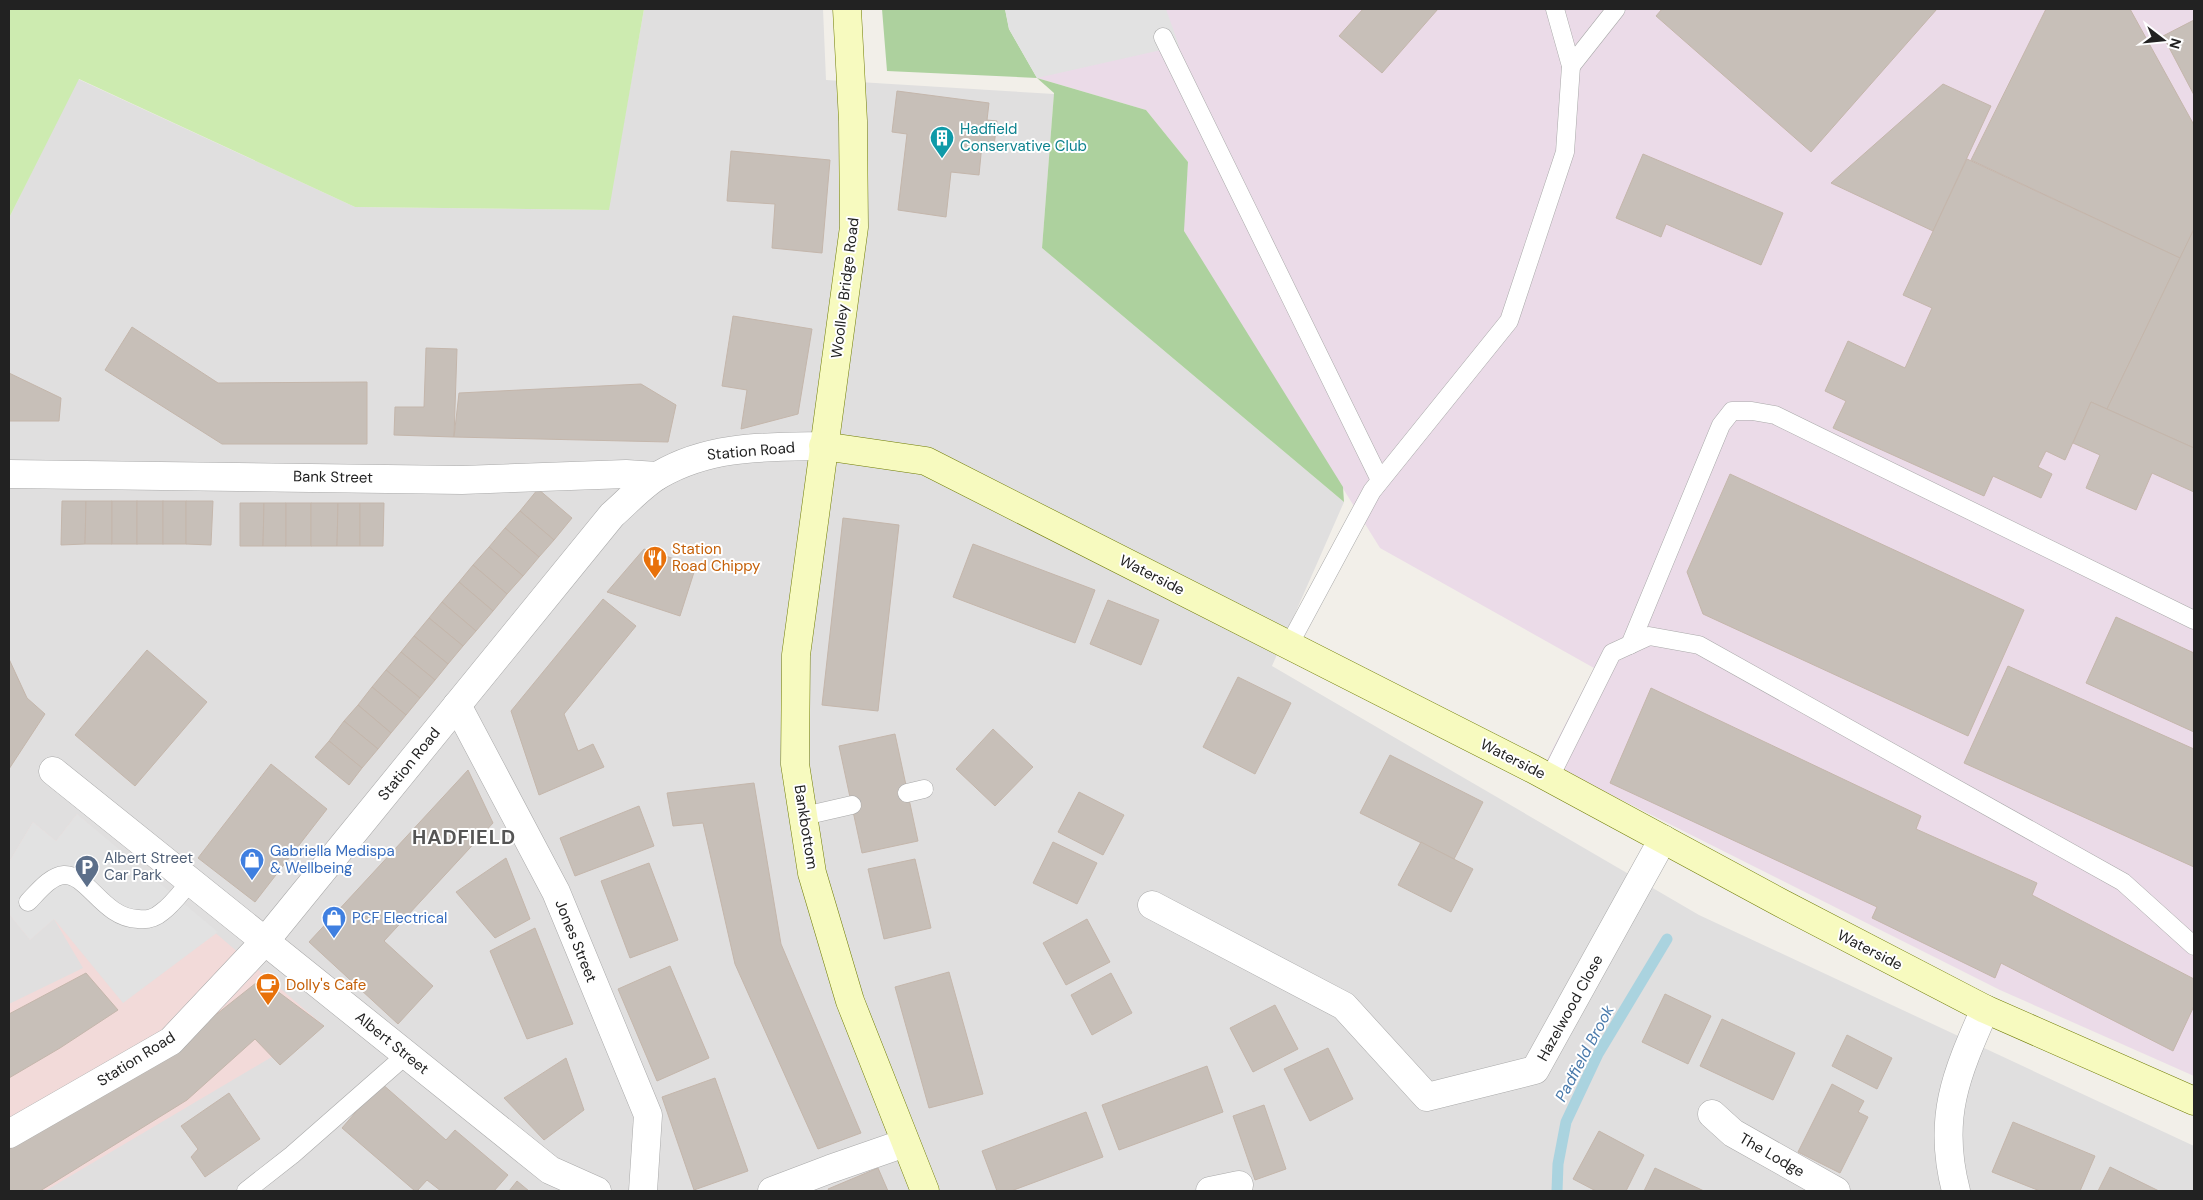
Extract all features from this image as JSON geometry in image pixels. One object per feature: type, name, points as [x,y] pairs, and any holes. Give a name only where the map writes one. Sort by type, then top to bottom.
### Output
[{"type":"street","name":"Woolley Bridge Road","points":[[823,446],[840,338],[854,227],[853,121],[846,9]]},
{"type":"street","name":"Station Road","points":[[9,1134],[171,1041],[266,940],[612,515],[658,476],[698,456],[755,448],[823,446]]},
{"type":"street","name":"Waterside","points":[[823,446],[926,461],[1550,778],[1781,903],[1985,1009],[2194,1101]]},
{"type":"street","name":"Bankbottom","points":[[823,446],[796,655],[796,764],[812,873],[850,1001],[925,1191]]},
{"type":"street","name":"Bank Street","points":[[9,474],[462,480],[626,474],[658,476]]},
{"type":"street","name":"Jones Street","points":[[456,705],[556,892],[648,1115],[643,1191]]},
{"type":"street","name":"Albert Street","points":[[53,771],[266,940],[550,1170],[597,1191]]},
{"type":"street","name":"Hazelwood Close","points":[[1152,905],[1344,1006],[1427,1097],[1535,1070],[1663,839]]},
{"type":"street","points":[[1956,1191],[1949,1164],[1948,1119],[1959,1068],[1985,1009]]},
{"type":"street","name":"The Lodge","points":[[1712,1114],[1733,1133],[1836,1191]]},
{"type":"street","points":[[772,1191],[905,1143]]},
{"type":"street","points":[[1210,1191],[1239,1185]]},
{"type":"lane","points":[[1289,645],[1372,491],[1509,321],[1565,152],[1571,66],[1555,9]]},
{"type":"lane","points":[[1571,66],[1616,9]]},
{"type":"lane","points":[[1163,38],[1380,480]]},
{"type":"lane","points":[[1630,645],[1721,425],[1732,411],[1752,411],[1775,415],[2194,620]]},
{"type":"lane","points":[[1550,778],[1612,654],[1649,636],[1699,645],[2123,882],[2194,946]]},
{"type":"lane","points":[[804,816],[852,805]]},
{"type":"lane","points":[[28,902],[50,880],[64,875],[76,878],[83,883],[110,911],[131,919],[150,920],[163,912],[190,881]]},
{"type":"lane","points":[[246,1191],[292,1155],[406,1055]]},
{"type":"shaded area","points":[[644,9],[823,9],[826,80],[1054,94],[1042,248],[1344,502],[1272,666],[1699,915],[2194,1146],[2194,1191],[9,1191],[9,218],[78,79],[355,207],[608,210]]},
{"type":"shaded area","points":[[1005,9],[2194,9],[2194,1076],[2000,990],[1546,762],[1594,668],[1380,548],[1183,231],[1188,162],[1146,110],[1037,78]]},
{"type":"shaded area","points":[[1005,9],[1166,9],[1179,46],[1037,78],[1009,29]]},
{"type":"shaded area","points":[[77,814],[324,1026],[45,1191],[9,1191],[9,1004],[83,968],[54,919],[30,940],[9,914],[9,862],[33,822],[56,841]]},
{"type":"shaded area","name":"Albert Street Car Park","points":[[77,814],[218,932],[123,1003],[54,919],[30,940],[9,914],[9,862],[33,822],[56,841]]},
{"type":"green space","points":[[9,9],[644,9],[609,210],[355,207],[79,79],[9,218]]},
{"type":"green space","points":[[882,9],[1005,9],[1009,29],[1037,78],[887,71]]},
{"type":"green space","points":[[1037,78],[1146,110],[1188,162],[1184,231],[1343,487],[1344,502],[1042,248],[1054,93]]},
{"type":"building","points":[[1363,9],[1438,9],[1382,73],[1339,36]]},
{"type":"building","points":[[1662,9],[1937,9],[1811,152],[1656,16]]},
{"type":"building","points":[[2046,9],[2130,9],[2194,125],[2194,229],[2180,258],[1971,160]]},
{"type":"building","points":[[2194,20],[2194,95],[2163,36]]},
{"type":"building","points":[[1943,84],[1991,106],[1933,231],[1831,183]]},
{"type":"building","name":"Hadfield Conservative Club","points":[[897,91],[989,103],[987,120],[997,121],[994,146],[982,144],[979,175],[951,172],[946,217],[898,210],[907,134],[892,132]]},
{"type":"building","points":[[731,151],[830,160],[822,253],[772,248],[775,204],[727,201]]},
{"type":"building","points":[[1643,154],[1783,213],[1761,265],[1666,224],[1661,237],[1616,218]]},
{"type":"building","points":[[1967,159],[2180,258],[2107,409],[2091,402],[2065,460],[2046,451],[2038,467],[2052,474],[2041,498],[1993,476],[1984,496],[1833,428],[1846,401],[1825,391],[1848,341],[1905,368],[1932,308],[1903,295]]},
{"type":"building","points":[[2194,229],[2194,448],[2107,409]]},
{"type":"building","points":[[733,316],[812,329],[798,414],[741,429],[747,390],[722,386]]},
{"type":"building","points":[[132,327],[218,383],[367,382],[367,444],[222,444],[105,370]]},
{"type":"building","points":[[426,348],[457,349],[454,437],[394,435],[395,407],[424,407]]},
{"type":"building","points":[[9,373],[61,398],[59,421],[9,421]]},
{"type":"building","points":[[641,384],[676,405],[668,442],[454,437],[459,393]]},
{"type":"building","points":[[2091,402],[2194,448],[2194,492],[2152,473],[2136,510],[2086,488],[2100,455],[2073,443]]},
{"type":"building","points":[[1730,474],[2024,610],[1968,736],[1703,614],[1687,572]]},
{"type":"building","points":[[538,489],[572,518],[554,540],[520,511]]},
{"type":"building","points":[[62,501],[86,501],[85,544],[61,545]]},
{"type":"building","points":[[86,501],[112,501],[112,544],[85,544]]},
{"type":"building","points":[[112,501],[137,501],[137,544],[112,544]]},
{"type":"building","points":[[137,501],[163,501],[163,544],[137,544]]},
{"type":"building","points":[[163,501],[186,501],[186,544],[163,544]]},
{"type":"building","points":[[186,501],[213,501],[211,545],[186,544]]},
{"type":"building","points":[[240,503],[264,503],[263,546],[240,546]]},
{"type":"building","points":[[264,503],[286,503],[286,546],[263,546]]},
{"type":"building","points":[[286,503],[311,503],[311,546],[286,546]]},
{"type":"building","points":[[311,503],[338,503],[337,546],[311,546]]},
{"type":"building","points":[[338,503],[360,503],[360,546],[337,546]]},
{"type":"building","points":[[360,503],[384,503],[383,546],[360,546]]},
{"type":"building","points":[[520,511],[554,540],[539,557],[505,528]]},
{"type":"building","points":[[843,518],[899,525],[878,711],[822,705]]},
{"type":"building","points":[[505,528],[539,557],[523,576],[489,547]]},
{"type":"building","points":[[973,544],[1095,590],[1075,643],[953,597]]},
{"type":"building","points":[[489,547],[523,576],[507,594],[473,565]]},
{"type":"building","name":"Station Road Chippy","points":[[644,549],[696,566],[680,616],[607,592]]},
{"type":"building","points":[[473,565],[507,594],[493,611],[459,582]]},
{"type":"building","points":[[459,582],[493,611],[476,631],[442,602]]},
{"type":"building","points":[[603,599],[636,626],[564,714],[578,751],[593,744],[604,767],[539,795],[511,711]]},
{"type":"building","points":[[1108,600],[1159,620],[1141,665],[1090,644]]},
{"type":"building","points":[[442,602],[476,631],[463,646],[429,618]]},
{"type":"building","points":[[2116,617],[2194,653],[2194,732],[2086,683]]},
{"type":"building","points":[[429,618],[463,646],[448,664],[414,636]]},
{"type":"building","points":[[414,636],[448,664],[435,680],[401,652]]},
{"type":"building","points":[[147,650],[207,702],[135,786],[75,735]]},
{"type":"building","points":[[401,652],[435,680],[420,698],[386,670]]},
{"type":"building","points":[[9,659],[27,698],[45,714],[9,769]]},
{"type":"building","points":[[2008,666],[2194,749],[2194,867],[1964,763]]},
{"type":"building","points":[[386,670],[420,698],[406,715],[372,687]]},
{"type":"building","points":[[1238,677],[1291,703],[1255,774],[1203,747]]},
{"type":"building","points":[[372,687],[406,715],[391,733],[358,705]]},
{"type":"building","points":[[1651,688],[1921,816],[1916,829],[2037,883],[2032,895],[2194,979],[2194,1006],[2173,1051],[2001,963],[1995,978],[1872,918],[1877,907],[1610,783]]},
{"type":"building","points":[[358,705],[391,733],[378,749],[344,721]]},
{"type":"building","points":[[344,721],[378,749],[362,768],[329,741]]},
{"type":"building","points":[[993,729],[1033,767],[995,806],[956,769]]},
{"type":"building","points":[[895,734],[918,841],[862,853],[839,746]]},
{"type":"building","points":[[329,741],[362,768],[349,785],[315,757]]},
{"type":"building","points":[[1390,755],[1483,802],[1454,859],[1360,813]]},
{"type":"building","points":[[271,764],[327,809],[255,902],[198,858]]},
{"type":"building","points":[[468,770],[493,823],[384,941],[433,986],[398,1024],[309,942]]},
{"type":"building","points":[[754,783],[781,944],[861,1133],[818,1149],[735,964],[703,823],[673,826],[667,793]]},
{"type":"building","points":[[1079,792],[1124,815],[1103,855],[1058,832]]},
{"type":"building","points":[[639,806],[654,846],[575,876],[560,838]]},
{"type":"building","points":[[1053,842],[1097,863],[1077,904],[1033,883]]},
{"type":"building","points":[[1421,842],[1473,869],[1451,912],[1398,885]]},
{"type":"building","points":[[506,858],[530,919],[495,938],[456,892]]},
{"type":"building","points":[[915,859],[931,928],[884,939],[868,869]]},
{"type":"building","points":[[649,863],[678,940],[630,958],[601,881]]},
{"type":"building","points":[[1087,919],[1110,962],[1066,985],[1043,943]]},
{"type":"building","points":[[535,928],[573,1024],[527,1039],[490,951]]},
{"type":"building","points":[[670,966],[709,1058],[657,1081],[618,989]]},
{"type":"building","points":[[949,972],[983,1094],[929,1108],[895,987]]},
{"type":"building","points":[[86,973],[118,1010],[60,1048],[9,1078],[9,1014]]},
{"type":"building","points":[[1111,973],[1132,1013],[1092,1035],[1071,995]]},
{"type":"building","points":[[261,979],[324,1026],[280,1065],[255,1039],[187,1100],[40,1191],[9,1191],[9,1149],[155,1063]]},
{"type":"building","points":[[1665,994],[1711,1016],[1688,1064],[1642,1042]]},
{"type":"building","points":[[1275,1005],[1298,1049],[1253,1072],[1230,1028]]},
{"type":"building","points":[[1722,1019],[1795,1053],[1773,1100],[1700,1066]]},
{"type":"building","points":[[1847,1035],[1892,1058],[1877,1089],[1832,1066]]},
{"type":"building","points":[[1328,1048],[1353,1099],[1310,1121],[1284,1069]]},
{"type":"building","points":[[566,1058],[584,1110],[544,1140],[504,1098]]},
{"type":"building","points":[[1207,1066],[1223,1112],[1119,1150],[1102,1105]]},
{"type":"building","points":[[715,1078],[748,1171],[694,1190],[662,1097]]},
{"type":"building","points":[[381,1083],[446,1140],[455,1130],[508,1175],[494,1191],[441,1191],[427,1180],[415,1191],[342,1128]]},
{"type":"building","points":[[1832,1084],[1864,1101],[1858,1112],[1868,1117],[1840,1173],[1798,1152]]},
{"type":"building","points":[[229,1093],[260,1139],[205,1177],[191,1157],[198,1149],[181,1126]]},
{"type":"building","points":[[1264,1105],[1286,1169],[1255,1180],[1233,1116]]},
{"type":"building","points":[[1086,1112],[1103,1157],[1011,1191],[997,1191],[982,1151]]},
{"type":"building","points":[[2013,1122],[2095,1156],[2080,1191],[2040,1191],[1992,1172]]},
{"type":"building","points":[[1599,1131],[1644,1155],[1626,1191],[1596,1191],[1573,1179]]},
{"type":"building","points":[[2110,1167],[2159,1191],[2098,1191]]},
{"type":"building","points":[[878,1168],[888,1191],[829,1191],[828,1189]]},
{"type":"building","points":[[1655,1168],[1704,1191],[1644,1191]]},
{"type":"building","points":[[517,1181],[529,1191],[509,1191]]},
{"type":"waterway","name":"Padfield Brook","points":[[1557,1191],[1558,1164],[1566,1122],[1598,1054],[1667,939]]},
{"type":"place","name":"Hadfield Conservative Club","points":[[942,159]]},
{"type":"place","name":"Station Road Chippy","points":[[655,579]]},
{"type":"place","name":"Gabriella Medispa & Wellbeing","points":[[252,881]]},
{"type":"place","name":"Albert Street Car Park","points":[[87,888]]},
{"type":"place","name":"PCF Electrical","points":[[334,939]]},
{"type":"place","name":"Dolly's Cafe","points":[[268,1006]]},
{"type":"district","name":"HADFIELD","points":[[464,837]]}]
